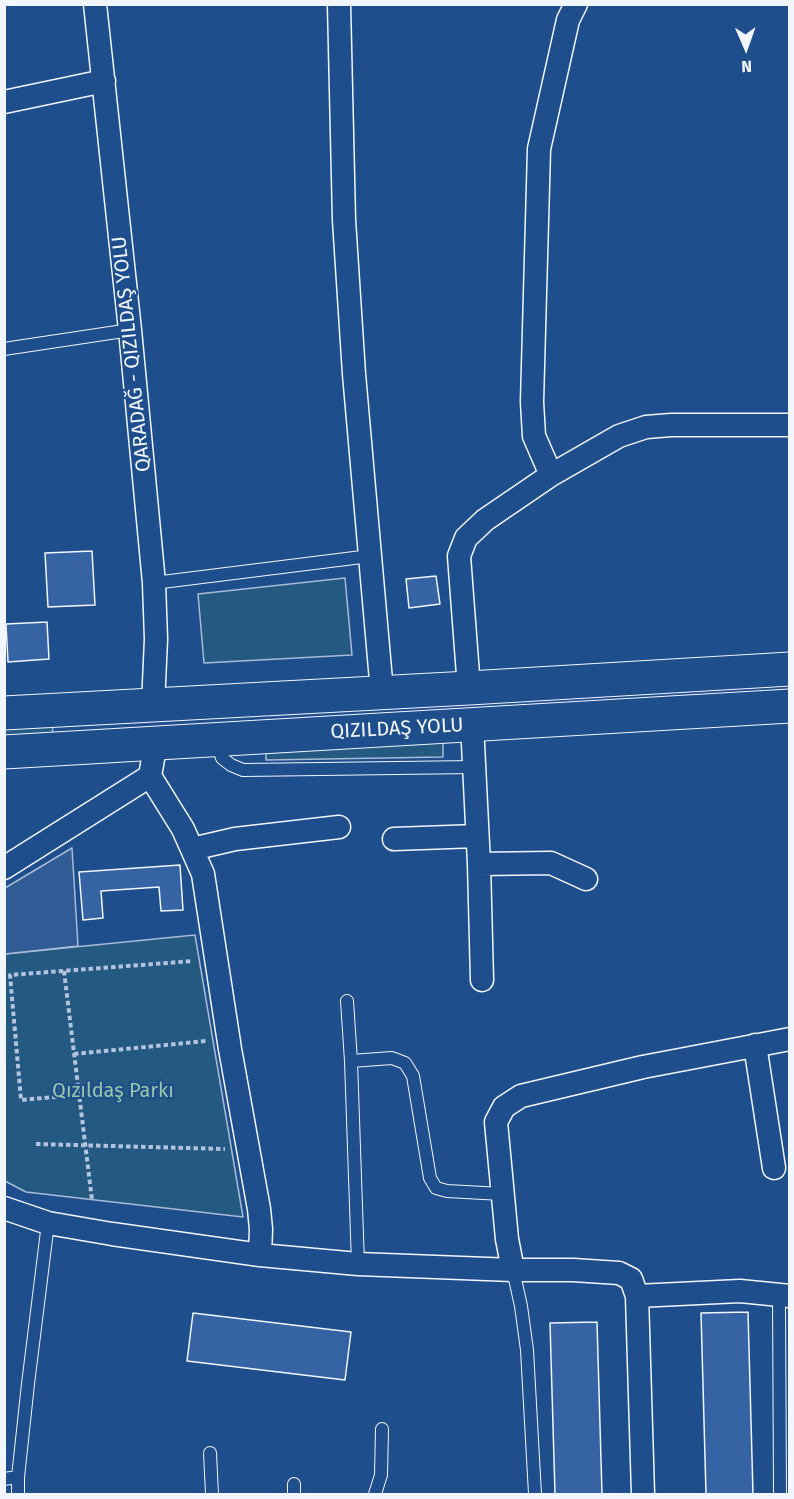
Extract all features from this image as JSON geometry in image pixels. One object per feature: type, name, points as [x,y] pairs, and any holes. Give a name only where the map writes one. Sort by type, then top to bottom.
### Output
[{"type":"main road","points":[[4,713],[789,669]]},
{"type":"main road","points":[[153,705],[169,712],[173,722],[166,738],[156,742]]},
{"type":"main road","points":[[4,752],[789,706]]},
{"type":"street","points":[[95,4],[154,583],[156,639],[153,705]]},
{"type":"street","points":[[339,4],[344,220],[354,374],[382,692]]},
{"type":"street","points":[[551,475],[534,436],[532,402],[539,149],[568,20],[576,4]]},
{"type":"street","points":[[4,102],[104,81]]},
{"type":"street","points":[[469,688],[459,556],[466,538],[484,520],[551,475],[619,436],[646,427],[789,425]]},
{"type":"street","points":[[472,724],[482,980]]},
{"type":"street","points":[[156,742],[150,776],[183,829],[202,874],[259,1209],[260,1255]]},
{"type":"street","points":[[4,868],[150,776]]},
{"type":"street","points":[[192,849],[235,839],[339,827]]},
{"type":"street","points":[[394,839],[477,836]]},
{"type":"street","points":[[479,864],[551,863],[586,879]]},
{"type":"street","points":[[513,1270],[507,1239],[496,1122],[504,1107],[521,1096],[643,1067],[789,1039]]},
{"type":"street","points":[[755,1045],[774,1168]]},
{"type":"street","points":[[4,1208],[48,1223],[260,1255],[358,1264],[619,1273],[631,1279],[637,1296],[643,1494]]},
{"type":"street","points":[[637,1296],[740,1291],[784,1296]]},
{"type":"lane","points":[[4,349],[130,330]]},
{"type":"lane","points":[[154,583],[370,556]]},
{"type":"lane","points":[[215,739],[222,758],[243,770],[474,767]]},
{"type":"lane","points":[[347,1001],[358,1264]]},
{"type":"lane","points":[[351,1061],[392,1058],[405,1063],[413,1076],[430,1178],[436,1188],[447,1191],[502,1194]]},
{"type":"lane","points":[[18,1494],[28,1384],[48,1223]]},
{"type":"lane","points":[[513,1270],[527,1350],[535,1494]]},
{"type":"lane","points":[[780,1494],[784,1296]]},
{"type":"lane","points":[[375,1494],[381,1475],[382,1429]]},
{"type":"lane","points":[[210,1453],[212,1494]]},
{"type":"lane","points":[[4,1479],[18,1478]]},
{"type":"path","points":[[79,1095],[21,1101],[10,975],[199,961]]},
{"type":"path","points":[[64,971],[92,1200]]},
{"type":"path","points":[[74,1054],[213,1041]]},
{"type":"path","points":[[36,1144],[231,1149]]},
{"type":"green space","points":[[345,578],[352,655],[204,663],[198,594]]},
{"type":"green space","points":[[52,723],[53,736],[5,739],[5,726]]},
{"type":"green space","points":[[443,741],[443,757],[266,760],[266,748]]},
{"type":"green space","name":"Qızıldaş Parkı","points":[[195,935],[243,1217],[26,1192],[5,1181],[5,954]]},
{"type":"shaded area","points":[[72,848],[78,946],[5,954],[5,888]]},
{"type":"building","points":[[92,551],[95,605],[48,607],[45,553]]},
{"type":"building","points":[[436,576],[440,604],[409,608],[406,579]]},
{"type":"building","points":[[47,622],[49,659],[8,662],[6,624]]},
{"type":"building","points":[[180,865],[183,910],[161,911],[159,887],[101,891],[103,918],[83,920],[79,872]]},
{"type":"building","points":[[748,1312],[753,1494],[706,1494],[701,1313]]},
{"type":"building","points":[[193,1313],[351,1332],[345,1380],[187,1361]]},
{"type":"building","points":[[597,1322],[602,1494],[555,1494],[550,1323]]}]
